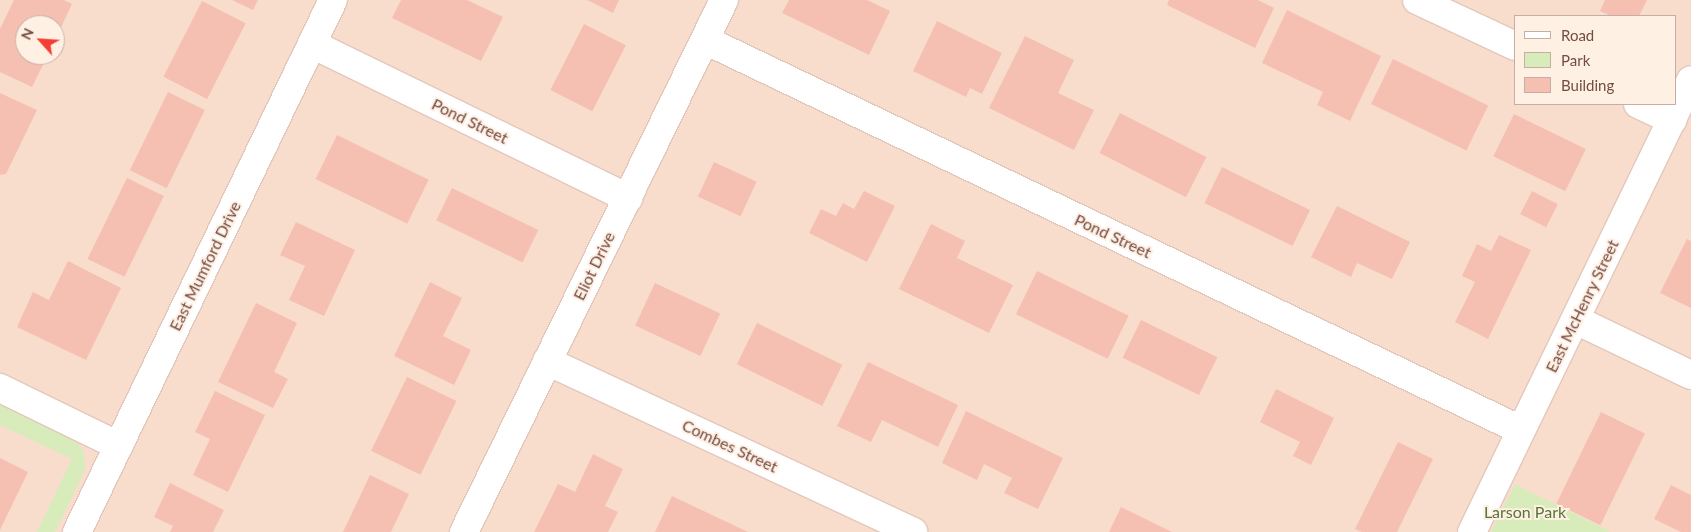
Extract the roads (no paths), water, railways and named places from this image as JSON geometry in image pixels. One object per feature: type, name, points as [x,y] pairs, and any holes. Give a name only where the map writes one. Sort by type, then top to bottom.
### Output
[{"type":"street","name":"East Mumford Drive","points":[[77,532],[333,0]]},
{"type":"street","name":"Eliot Drive","points":[[464,532],[724,0]]},
{"type":"street","points":[[1417,0],[1514,46]]},
{"type":"street","name":"Pond Street","points":[[705,40],[1521,430]]},
{"type":"street","name":"Pond Street","points":[[312,44],[628,198]]},
{"type":"street","name":"East McHenry Street","points":[[1472,532],[1691,80]]},
{"type":"street","points":[[1640,105],[1672,120]]},
{"type":"street","points":[[1576,320],[1691,375]]},
{"type":"street","name":"Combes Street","points":[[548,360],[913,532]]},
{"type":"street","points":[[0,388],[119,446]]},
{"type":"park label","name":"Larson Park","points":[[1525,512]]}]
